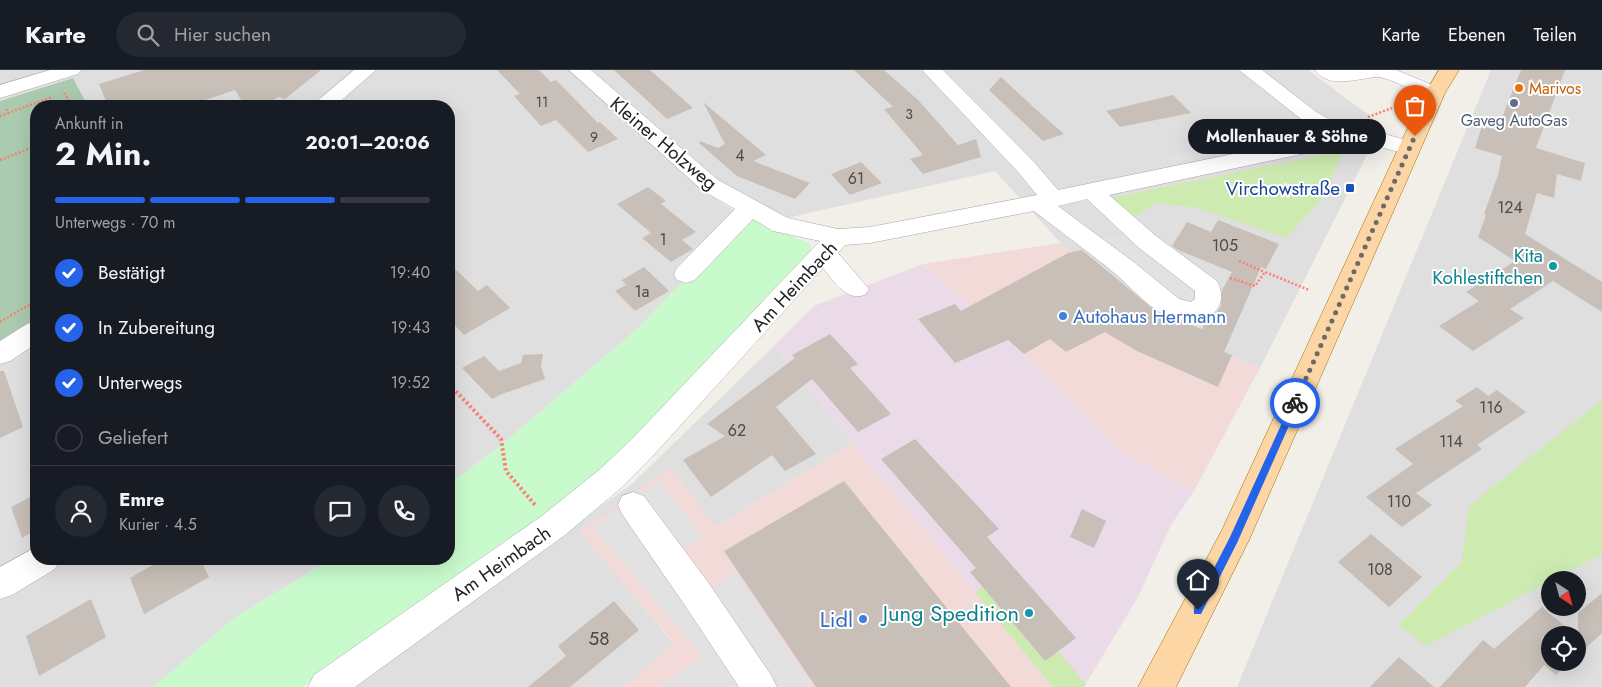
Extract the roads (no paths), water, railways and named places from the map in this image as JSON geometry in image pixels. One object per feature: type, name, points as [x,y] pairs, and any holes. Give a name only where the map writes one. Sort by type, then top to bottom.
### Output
[{"type":"main road","points":[[1156,687],[1171,663],[1233,540],[1435,93],[1449,70]]},
{"type":"street","points":[[2,97],[71,70]]},
{"type":"street","points":[[330,100],[366,70]]},
{"type":"street","points":[[932,70],[1026,167],[1045,200],[1171,307],[1195,312],[1208,302],[1208,287],[1181,270],[1127,224],[1092,190]]},
{"type":"street","points":[[1249,70],[1308,115],[1344,138]]},
{"type":"street","points":[[1325,70],[1331,74],[1346,77],[1379,70],[1435,93]]},
{"type":"street","name":"Kleiner Holzweg","points":[[589,72],[710,185],[781,225],[831,245]]},
{"type":"street","name":"Am Heimbach","points":[[326,687],[554,525],[610,479],[641,450],[831,245],[870,235],[1344,138],[1373,138],[1410,148]]},
{"type":"street","points":[[686,274],[750,208]]},
{"type":"street","points":[[831,245],[856,289]]},
{"type":"street","points":[[0,354],[30,334]]},
{"type":"street","points":[[633,505],[698,596],[759,687]]},
{"type":"street","points":[[0,584],[33,565]]},
{"type":"place","name":"Marivos","points":[[1519,88]]},
{"type":"place","name":"Gaveg AutoGas","points":[[1514,103]]},
{"type":"place","name":"Mollenhauer & Söhne","points":[[1415,136]]},
{"type":"place","name":"Virchowstraße","points":[[1350,188]]},
{"type":"place","name":"Kita Kohlestiftchen","points":[[1553,266]]},
{"type":"place","name":"Autohaus Hermann","points":[[1063,316]]},
{"type":"place","name":"Jung Spedition","points":[[1029,613]]},
{"type":"place","name":"Lidl","points":[[863,619]]}]
